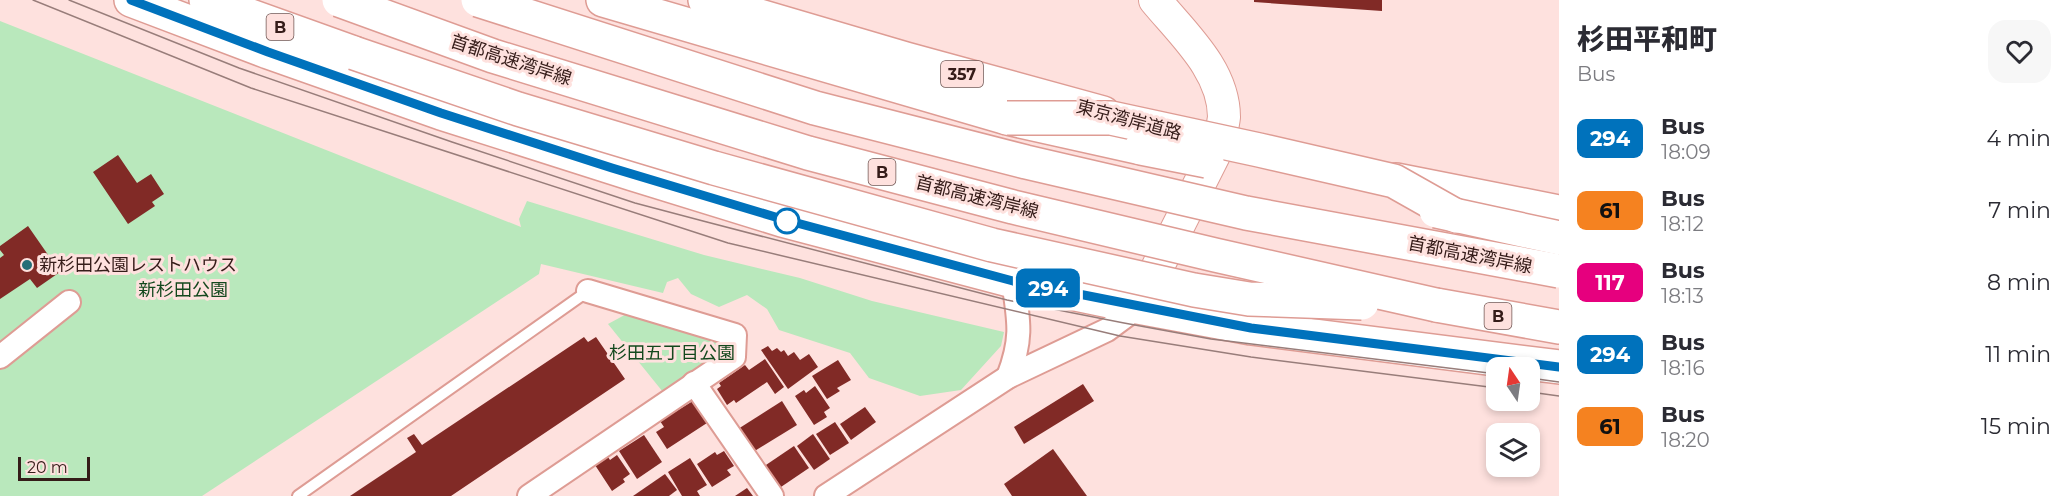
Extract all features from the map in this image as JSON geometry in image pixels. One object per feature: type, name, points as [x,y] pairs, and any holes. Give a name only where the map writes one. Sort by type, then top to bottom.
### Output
[{"type":"highway","points":[[131,0],[268,52],[441,113],[622,171],[782,219],[1013,281],[1251,328],[1559,367]]},
{"type":"highway","name":"B","points":[[206,0],[518,109],[714,168],[992,245],[1194,290],[1249,299],[1436,305]]},
{"type":"highway","name":"首都高速湾岸線","points":[[339,0],[493,56],[808,153],[1013,207],[1215,255],[1436,305],[1559,327]]},
{"type":"highway","name":"首都高速湾岸線","points":[[478,0],[815,108],[1026,162],[1246,213],[1559,271]]},
{"type":"highway","name":"357","points":[[603,0],[1007,118],[1559,238]]},
{"type":"highway","name":"東京湾岸道路","points":[[705,0],[906,59],[1219,145],[1559,212]]},
{"type":"street","points":[[826,496],[1008,377],[1107,330],[1137,307],[1219,145],[1224,117],[1220,93],[1212,72],[1155,0]]},
{"type":"street","points":[[1008,377],[1019,342],[1020,325],[1013,281]]},
{"type":"street","points":[[529,496],[734,357],[735,334],[588,291]]},
{"type":"street","points":[[0,357],[69,302]]},
{"type":"street","points":[[694,383],[772,496]]},
{"type":"lane","points":[[298,496],[588,291]]},
{"type":"green space","name":"新杉田公園","points":[[0,21],[521,227],[519,219],[527,201],[704,255],[800,278],[872,301],[1004,332],[1001,346],[961,390],[920,396],[869,378],[850,353],[779,330],[767,309],[747,295],[719,307],[691,294],[678,278],[667,282],[663,293],[541,264],[539,274],[202,496],[0,496]]},
{"type":"green space","name":"杉田五丁目公園","points":[[632,311],[722,332],[724,361],[667,397],[608,324]]},
{"type":"building","points":[[1254,0],[1382,0],[1382,11],[1254,2]]},
{"type":"building","points":[[118,155],[137,183],[151,174],[164,194],[152,202],[155,206],[128,224],[93,172]]},
{"type":"building","name":"新杉田公園レストハウス","points":[[28,226],[60,272],[37,288],[30,279],[0,299],[0,258],[4,255],[0,246]]},
{"type":"building","points":[[584,337],[588,342],[596,337],[625,379],[451,496],[350,496],[416,452],[407,438],[414,434],[422,445]]},
{"type":"building","points":[[768,346],[772,351],[777,348],[781,352],[784,350],[788,356],[794,352],[800,360],[809,354],[818,367],[788,389],[761,350]]},
{"type":"building","points":[[765,359],[784,387],[775,394],[767,382],[736,403],[734,400],[727,405],[717,389],[721,386],[719,383],[745,365],[749,370]]},
{"type":"building","points":[[838,360],[851,380],[837,388],[840,391],[827,399],[812,376]]},
{"type":"building","points":[[1083,384],[1094,401],[1024,444],[1014,427]]},
{"type":"building","points":[[815,386],[830,408],[824,412],[827,417],[814,425],[795,396],[804,390],[806,393]]},
{"type":"building","points":[[693,401],[707,423],[667,449],[656,432],[664,427],[660,421]]},
{"type":"building","points":[[782,401],[797,425],[753,452],[738,429]]},
{"type":"building","points":[[865,407],[876,422],[851,440],[840,424]]},
{"type":"building","points":[[835,422],[849,443],[830,455],[816,434]]},
{"type":"building","points":[[813,434],[830,459],[814,470],[797,446]]},
{"type":"building","points":[[644,435],[662,462],[637,479],[619,451]]},
{"type":"building","points":[[794,446],[809,468],[778,489],[763,467]]},
{"type":"building","points":[[1053,449],[1087,496],[1012,496],[1004,484]]},
{"type":"building","points":[[724,451],[734,466],[727,470],[731,475],[712,487],[697,464],[715,452],[717,455]]},
{"type":"building","points":[[617,455],[630,474],[623,479],[625,482],[612,491],[595,465],[608,457],[610,460]]},
{"type":"building","points":[[690,458],[707,485],[697,491],[700,496],[682,496],[668,472]]},
{"type":"building","points":[[665,474],[677,490],[669,496],[633,496]]},
{"type":"building","points":[[747,488],[753,496],[735,496]]},
{"type":"tram line","points":[[33,0],[251,88],[728,243],[1120,336],[1251,357],[1486,387]]},
{"type":"tram line","points":[[69,0],[239,68],[635,203],[703,221],[1007,300],[1124,323],[1211,339],[1486,373]]},
{"type":"tram line","points":[[1540,379],[1559,382]]},
{"type":"tram line","points":[[1540,393],[1559,396]]},
{"type":"bus line","name":"294","points":[[131,0],[268,52],[441,113],[612,168],[782,219],[1013,281],[1251,328],[1559,367]]},
{"type":"place","name":"新杉田公園レストハウス","points":[[27,265]]}]
